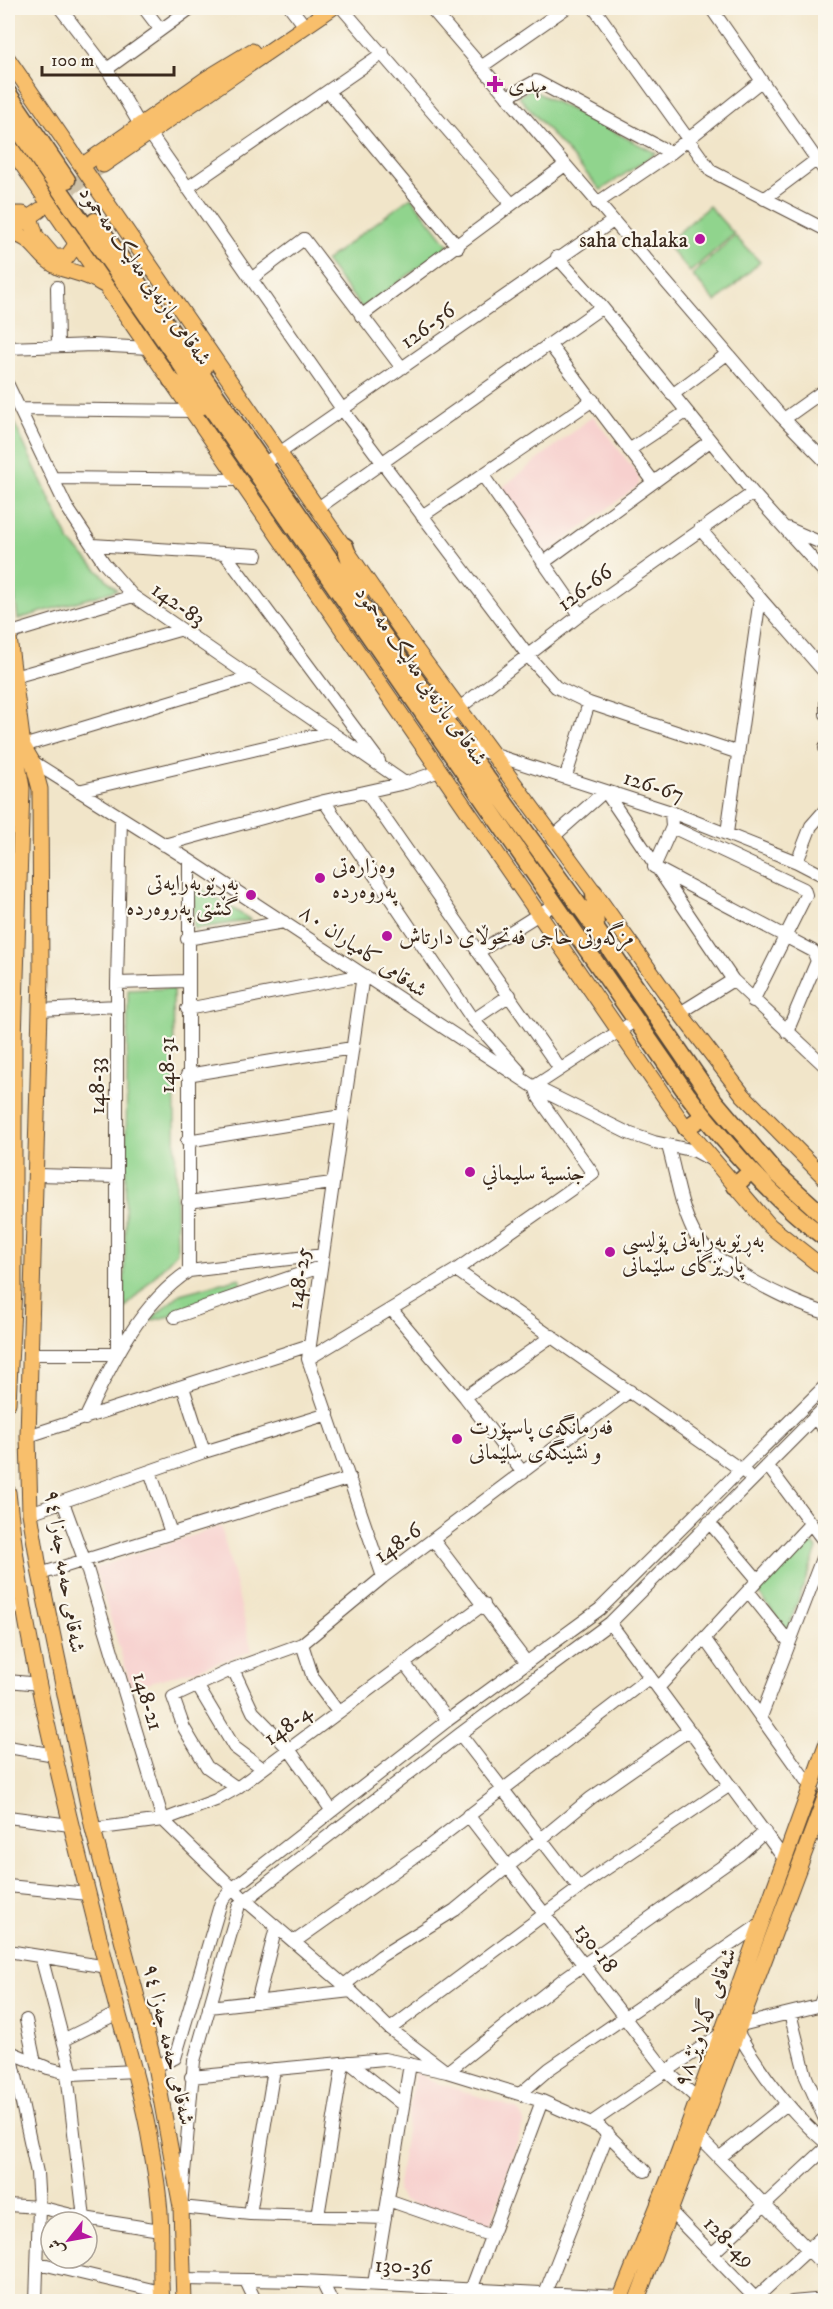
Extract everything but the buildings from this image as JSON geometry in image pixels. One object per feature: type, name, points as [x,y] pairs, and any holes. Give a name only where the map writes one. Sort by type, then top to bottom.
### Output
[{"type":"highway","name":"شەقامی بازنەیی مەلیک مەحمود","points":[[8,93],[366,611],[596,929],[712,1098],[783,1180],[825,1218]]},
{"type":"highway","name":"شەقامی بازنەیی مەلیک مەحمود","points":[[8,115],[218,418],[297,550],[555,904],[701,1113],[751,1171],[825,1239]]},
{"type":"highway","points":[[196,333],[207,378]]},
{"type":"highway","points":[[171,380],[218,418]]},
{"type":"highway","points":[[345,546],[366,611]]},
{"type":"highway","points":[[594,891],[596,929]]},
{"type":"highway","points":[[686,1128],[712,1098]]},
{"type":"highway","points":[[714,1130],[728,1119]]},
{"type":"highway","points":[[735,1186],[751,1171]]},
{"type":"main road","points":[[102,163],[320,8]]},
{"type":"main road","points":[[83,165],[228,64],[267,47],[332,8]]},
{"type":"main road","points":[[94,181],[241,75],[267,47]]},
{"type":"main road","points":[[8,59],[279,453],[458,707],[594,891],[680,1013],[743,1095],[823,1172]]},
{"type":"main road","points":[[8,144],[14,158],[74,239],[241,480],[297,550],[441,771],[686,1128],[770,1226],[825,1270]]},
{"type":"main road","points":[[28,212],[36,236],[54,257],[67,257],[75,246],[74,239]]},
{"type":"main road","points":[[8,225],[28,212]]},
{"type":"main road","points":[[28,212],[8,232],[27,238],[58,267],[82,273],[106,287]]},
{"type":"main road","points":[[8,632],[14,677],[15,745]]},
{"type":"main road","points":[[8,698],[22,788],[11,1088],[11,1288],[8,1403]]},
{"type":"main road","name":"شەقامی حەمە جەزا ٩٤","points":[[15,745],[33,763],[40,789],[37,1175],[28,1436],[30,1513],[40,1574],[93,1829],[155,2066],[181,2207],[184,2301]]},
{"type":"main road","points":[[8,1484],[29,1484]]},
{"type":"main road","name":"شەقامی حەمە جەزا ٩٤","points":[[8,1492],[11,1546],[70,1825],[118,2013],[136,2071],[160,2203],[162,2297]]},
{"type":"main road","name":"شەقامی گەلاوێژ ٩٨","points":[[636,2301],[655,2228],[698,2099],[825,1745]]},
{"type":"main road","name":"شەقامی گەلاوێژ ٩٨","points":[[620,2299],[655,2228],[670,2211],[825,1795]]},
{"type":"main road","points":[[96,1925],[117,1921]]},
{"type":"street","points":[[60,8],[107,69],[140,125]]},
{"type":"street","points":[[144,8],[160,29]]},
{"type":"street","points":[[107,69],[191,8]]},
{"type":"street","points":[[291,8],[301,21]]},
{"type":"street","points":[[342,8],[383,52],[511,203]]},
{"type":"street","points":[[481,67],[566,8]]},
{"type":"street","points":[[594,8],[711,171],[825,230]]},
{"type":"street","points":[[711,8],[825,173]]},
{"type":"street","points":[[438,10],[507,98],[727,354],[825,462]]},
{"type":"street","points":[[187,188],[383,52]]},
{"type":"street","points":[[507,98],[536,81],[671,153]]},
{"type":"street","points":[[597,203],[671,153],[761,81]]},
{"type":"street","points":[[328,92],[458,247]]},
{"type":"street","points":[[153,138],[342,409],[529,657],[556,687],[589,703],[739,753]]},
{"type":"street","points":[[764,199],[816,160]]},
{"type":"street","points":[[361,316],[458,247],[511,203],[565,165]]},
{"type":"street","name":"126-56","points":[[265,463],[557,257],[613,221]]},
{"type":"street","points":[[250,279],[304,239],[402,368]]},
{"type":"street","points":[[557,257],[602,307],[753,493],[825,574]]},
{"type":"street","points":[[57,287],[58,346]]},
{"type":"street","points":[[318,508],[384,464],[602,307]]},
{"type":"street","points":[[550,345],[652,481]]},
{"type":"street","points":[[8,348],[58,346],[149,348]]},
{"type":"street","points":[[672,395],[727,354]]},
{"type":"street","name":"142-83","points":[[8,385],[66,506],[104,563],[133,596],[179,630],[252,677],[405,783]]},
{"type":"street","points":[[784,419],[825,388]]},
{"type":"street","points":[[422,516],[484,477],[593,400]]},
{"type":"street","points":[[20,409],[194,411]]},
{"type":"street","points":[[630,450],[686,412]]},
{"type":"street","points":[[543,563],[652,481],[710,441]]},
{"type":"street","points":[[484,477],[580,615]]},
{"type":"street","points":[[52,478],[241,480]]},
{"type":"street","name":"126-66","points":[[445,719],[458,707],[529,657],[580,615],[753,493]]},
{"type":"street","points":[[783,526],[825,545]]},
{"type":"street","points":[[700,529],[825,674]]},
{"type":"street","points":[[92,545],[226,555],[257,555]]},
{"type":"street","points":[[226,555],[385,770]]},
{"type":"street","points":[[8,632],[133,596]]},
{"type":"street","points":[[727,833],[760,598]]},
{"type":"street","points":[[14,677],[179,630]]},
{"type":"street","points":[[15,745],[252,677]]},
{"type":"street","points":[[825,694],[825,714]]},
{"type":"street","points":[[566,776],[589,703]]},
{"type":"street","points":[[78,792],[329,732]]},
{"type":"street","name":"126-67","points":[[464,745],[566,776],[671,812],[797,862],[825,877]]},
{"type":"street","name":"شەقامی کامیاران ٨٠","points":[[33,763],[189,860],[533,1085],[628,1133],[668,1146],[695,1151],[712,1161]]},
{"type":"street","points":[[164,845],[324,801],[405,783],[441,771]]},
{"type":"street","points":[[553,837],[605,791],[654,867],[734,980],[753,1001],[825,1067]]},
{"type":"street","points":[[367,793],[480,951],[560,1069]]},
{"type":"street","points":[[308,1359],[456,1270],[593,1174],[538,1098],[533,1085],[473,1020],[324,801]]},
{"type":"street","points":[[797,862],[811,826],[825,809]]},
{"type":"street","points":[[654,867],[672,827],[671,812]]},
{"type":"street","name":"148-33","points":[[117,1354],[117,983],[121,818]]},
{"type":"street","points":[[672,827],[804,889],[806,895],[787,938],[753,1001]]},
{"type":"street","name":"148-31","points":[[189,860],[187,939],[189,1271]]},
{"type":"street","points":[[654,867],[813,951],[817,961],[787,1032]]},
{"type":"street","points":[[480,951],[555,904]]},
{"type":"street","points":[[187,939],[284,922]]},
{"type":"street","points":[[187,1009],[363,975]]},
{"type":"street","name":"148-25","points":[[363,975],[308,1359],[383,1577]]},
{"type":"street","points":[[680,1013],[734,980]]},
{"type":"street","points":[[117,983],[187,981]]},
{"type":"street","points":[[473,1020],[510,995]]},
{"type":"street","points":[[40,1010],[117,1006]]},
{"type":"street","points":[[533,1085],[636,1020]]},
{"type":"street","points":[[187,1075],[352,1048]]},
{"type":"street","points":[[187,1141],[342,1116]]},
{"type":"street","points":[[668,1146],[689,1222],[707,1250],[723,1262],[790,1299],[825,1312]]},
{"type":"street","points":[[37,1175],[116,1177]]},
{"type":"street","points":[[188,1202],[333,1183]]},
{"type":"street","points":[[86,1419],[117,1354],[147,1311],[189,1271],[322,1261]]},
{"type":"street","points":[[175,1317],[322,1261]]},
{"type":"street","points":[[456,1270],[753,1478]]},
{"type":"street","points":[[392,1310],[465,1397],[523,1473]]},
{"type":"street","points":[[465,1397],[552,1336]]},
{"type":"street","points":[[28,1436],[310,1345]]},
{"type":"street","points":[[32,1354],[117,1354]]},
{"type":"street","points":[[155,2066],[175,2058],[221,1902],[232,1889],[448,1720],[600,1609],[825,1385]]},
{"type":"street","points":[[183,1387],[204,1452]]},
{"type":"street","name":"148-6","points":[[237,1788],[207,1767],[184,1728],[173,1697],[233,1670],[302,1644],[383,1577],[434,1541],[630,1391]]},
{"type":"street","points":[[384,2218],[250,2214],[181,2207],[191,2077],[239,1905],[460,1734],[610,1623],[825,1406]]},
{"type":"street","points":[[30,1513],[204,1452],[328,1414]]},
{"type":"street","points":[[814,1417],[825,1432]]},
{"type":"street","points":[[761,1717],[825,1546],[767,1465]]},
{"type":"street","points":[[150,1472],[171,1533]]},
{"type":"street","points":[[40,1574],[85,1562],[350,1478]]},
{"type":"street","name":"148-21","points":[[63,1502],[85,1562],[163,1820],[244,1900],[348,1988],[390,2029],[447,2072]]},
{"type":"street","points":[[709,1522],[758,1580]]},
{"type":"street","points":[[658,1688],[810,1524]]},
{"type":"street","points":[[434,1541],[527,1663]]},
{"type":"street","points":[[748,1591],[789,1642]]},
{"type":"street","name":"148-4","points":[[93,1829],[163,1820],[216,1800],[237,1788],[484,1604]]},
{"type":"street","points":[[8,1610],[25,1606]]},
{"type":"street","points":[[610,1623],[785,1860]]},
{"type":"street","points":[[704,1638],[810,1786]]},
{"type":"street","points":[[302,1644],[314,1678],[338,1712]]},
{"type":"street","points":[[404,1664],[448,1720]]},
{"type":"street","points":[[233,1670],[253,1712],[289,1749],[333,1811]]},
{"type":"street","points":[[294,1942],[420,1853],[650,1677]]},
{"type":"street","points":[[8,1681],[40,1684]]},
{"type":"street","points":[[197,1685],[234,1747],[262,1768]]},
{"type":"street","points":[[209,2007],[348,1988],[381,1956],[455,1910],[591,1798],[689,1730]]},
{"type":"street","points":[[460,1734],[542,1837],[579,1888]]},
{"type":"street","points":[[8,1748],[55,1755]]},
{"type":"street","points":[[390,2029],[579,1888],[730,1785]]},
{"type":"street","name":"130-18","points":[[468,1815],[665,2070],[698,2099]]},
{"type":"street","points":[[8,1817],[70,1825]]},
{"type":"street","points":[[447,2072],[584,1965],[740,1854],[765,1832]]},
{"type":"street","points":[[8,1886],[88,1894]]},
{"type":"street","points":[[520,2094],[549,2069],[763,1923]]},
{"type":"street","points":[[257,2001],[276,1927]]},
{"type":"street","points":[[8,1950],[106,1967]]},
{"type":"street","points":[[40,1956],[70,2073],[83,2210]]},
{"type":"street","points":[[825,1990],[822,2005],[739,2029],[760,2072],[825,2143]]},
{"type":"street","points":[[63,2040],[118,2013]]},
{"type":"street","points":[[790,2013],[806,2078],[825,2122]]},
{"type":"street","points":[[26,2020],[35,2063]]},
{"type":"street","points":[[591,2123],[665,2070],[721,2034]]},
{"type":"street","points":[[9,2052],[35,2063],[70,2073],[136,2071]]},
{"type":"street","points":[[9,2052],[37,2173],[39,2207],[36,2301]]},
{"type":"street","points":[[191,2077],[384,2059],[410,2064],[447,2072],[542,2101],[591,2123],[608,2133],[645,2171]]},
{"type":"street","points":[[346,2062],[403,2105]]},
{"type":"street","points":[[318,2216],[346,2062]]},
{"type":"street","points":[[374,2284],[410,2064]]},
{"type":"street","points":[[250,2214],[274,2069]]},
{"type":"street","points":[[471,2290],[542,2101]]},
{"type":"street","points":[[719,2158],[787,2104]]},
{"type":"street","points":[[539,2296],[608,2133]]},
{"type":"street","points":[[699,2137],[825,2268]]},
{"type":"street","points":[[712,2253],[825,2148]]},
{"type":"street","points":[[388,2200],[492,2236]]},
{"type":"street","points":[[8,2205],[51,2210]]},
{"type":"street","name":"128-49","points":[[670,2211],[758,2299]]},
{"type":"street","points":[[99,2220],[160,2230]]},
{"type":"street","points":[[758,2299],[825,2233]]},
{"type":"street","points":[[38,2263],[162,2297]]},
{"type":"street","name":"130-36","points":[[182,2279],[374,2284],[539,2296],[620,2299]]},
{"type":"street","points":[[246,2281],[256,2301]]},
{"type":"street","points":[[322,2282],[332,2301]]},
{"type":"street","points":[[792,2301],[825,2299]]},
{"type":"shaded area","points":[[593,416],[639,476],[639,485],[545,555],[499,490]]},
{"type":"shaded area","points":[[221,1526],[252,1651],[192,1671],[131,1687],[95,1568]]},
{"type":"shaded area","points":[[415,2071],[431,2081],[518,2109],[524,2121],[489,2231],[403,2201],[397,2191]]},
{"type":"green space","points":[[530,89],[656,153],[601,190],[519,97]]},
{"type":"green space","points":[[411,197],[449,246],[362,308],[325,261]]},
{"type":"green space","name":"saha chalaka","points":[[709,206],[734,234],[690,272],[666,244]]},
{"type":"green space","name":"saha chalaka","points":[[735,236],[760,262],[716,302],[692,275]]},
{"type":"green space","points":[[8,410],[70,542],[117,590],[18,619],[8,546]]},
{"type":"green space","points":[[194,884],[251,920],[194,929]]},
{"type":"green space","points":[[173,988],[177,1252],[124,1309],[128,990]]},
{"type":"green space","points":[[240,1278],[241,1284],[171,1316],[149,1321],[180,1294]]},
{"type":"green space","points":[[807,1536],[817,1549],[787,1631],[755,1588]]},
{"type":"tunnel","points":[[52,201],[103,165]]},
{"type":"place","name":"مهدی","points":[[495,84]]},
{"type":"place","name":"saha chalaka","points":[[700,239]]},
{"type":"place","name":"وەزارەتی پەروەردە","points":[[320,878]]},
{"type":"place","name":"بەڕێوبەرایەتی گشتی پەروەردە","points":[[251,895]]},
{"type":"place","name":"مزگەوتی حاجی فەتحوڵای دارتاش","points":[[387,936]]},
{"type":"place","name":"جنسية سليماني","points":[[470,1172]]},
{"type":"place","name":"بەڕێوبەرایەتی پۆلیسی پارێزگای سلێمانی","points":[[610,1252]]},
{"type":"place","name":"فەرمانگەی پاسپۆرت و نشینگەی سلێمانی","points":[[457,1439]]}]
